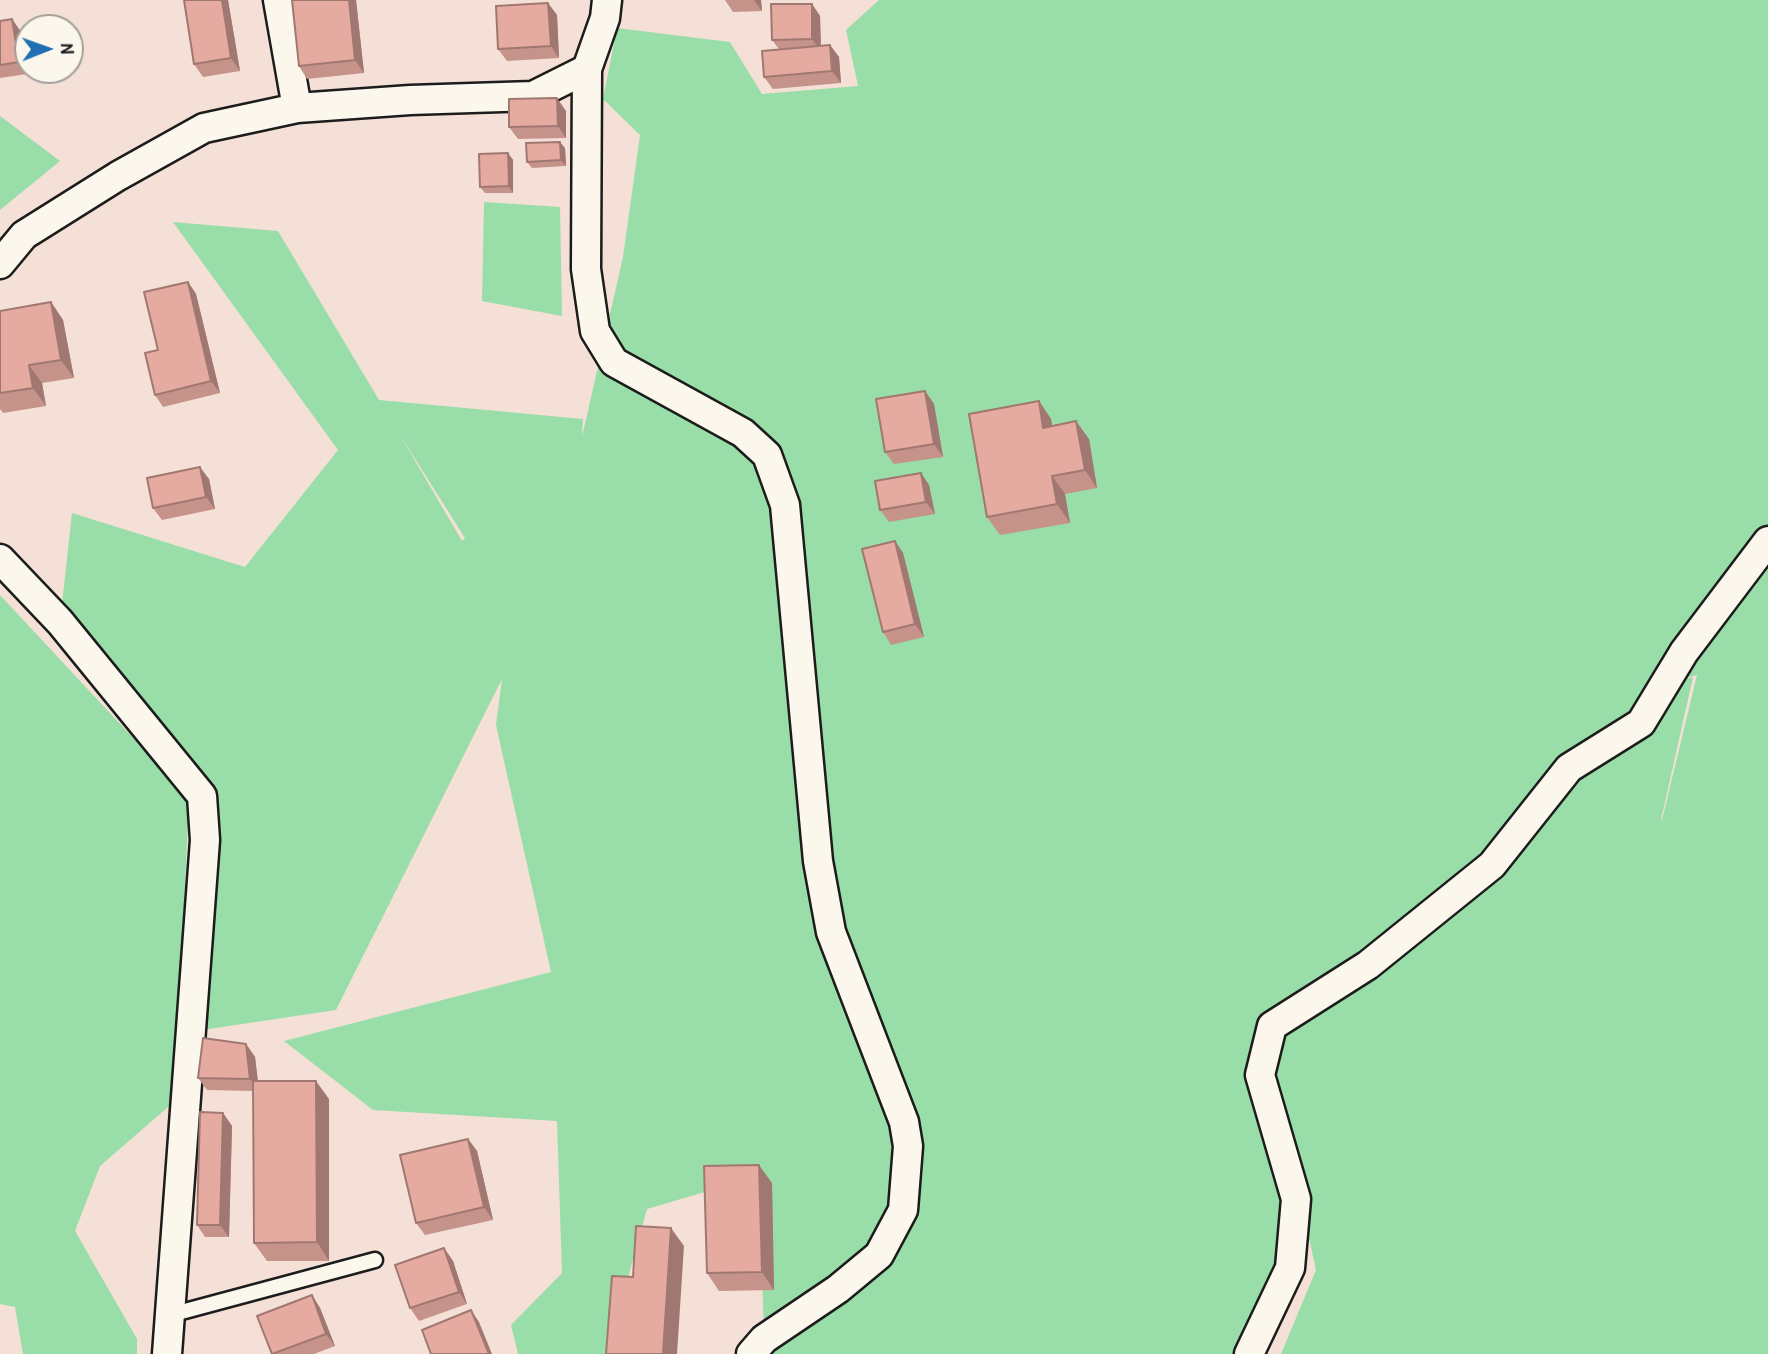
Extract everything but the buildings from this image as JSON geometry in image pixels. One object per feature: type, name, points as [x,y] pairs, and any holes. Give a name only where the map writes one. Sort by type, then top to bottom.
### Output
[{"type":"street","points":[[278,0],[297,108]]},
{"type":"street","points":[[607,0],[605,18],[587,69],[586,269],[595,331],[614,362],[743,433],[767,455],[785,505],[818,860],[831,932],[904,1122],[908,1146],[903,1210],[878,1255],[838,1289],[764,1339],[751,1354]]},
{"type":"street","points":[[0,264],[12,232],[204,128],[297,108],[410,100],[533,96],[587,69]]},
{"type":"street","points":[[1249,1354],[1290,1268],[1296,1199],[1260,1075],[1272,1026],[1368,965],[1492,865],[1569,768],[1641,723],[1684,652],[1768,541]]},
{"type":"street","points":[[0,559],[60,622],[202,796],[205,840],[167,1354]]},
{"type":"lane","points":[[170,1315],[375,1260]]},
{"type":"green space","points":[[879,0],[1768,0],[1768,1354],[1281,1354],[1316,1270],[1275,1083],[1292,1251],[1244,1354],[760,1354],[764,1338],[759,1176],[647,1209],[607,1354],[518,1354],[511,1325],[562,1273],[557,1121],[373,1110],[284,1041],[551,972],[496,725],[502,679],[336,1010],[202,1030],[211,803],[60,622],[72,513],[245,567],[338,450],[173,222],[278,231],[379,400],[583,419],[582,437],[623,257],[640,135],[603,99],[617,28],[730,42],[762,94],[858,86],[846,30]],"holes":[[[400,435],[465,538],[462,541]],[[1697,675],[1662,820],[1661,820],[1693,677],[1664,684]]]},
{"type":"green space","points":[[0,116],[60,161],[0,210]]},
{"type":"green space","points":[[484,202],[560,207],[562,316],[482,301]]},
{"type":"green space","points":[[0,595],[189,798],[175,1101],[100,1166],[75,1231],[137,1339],[137,1354],[23,1354],[15,1307],[0,1304]]}]
